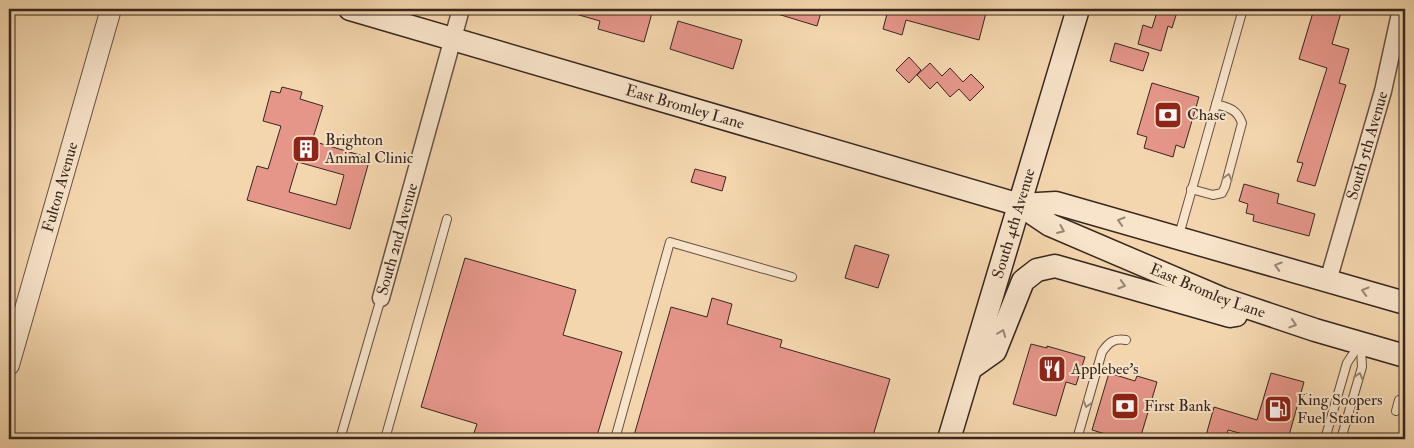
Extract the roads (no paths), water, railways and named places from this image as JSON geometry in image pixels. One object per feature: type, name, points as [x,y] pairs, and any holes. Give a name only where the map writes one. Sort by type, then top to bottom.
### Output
[{"type":"main road","name":"East Bromley Lane","points":[[350,9],[1020,204],[1056,202],[1405,303]]},
{"type":"main road","name":"South 4th Avenue","points":[[949,439],[1078,9]]},
{"type":"main road","name":"East Bromley Lane","points":[[1020,204],[1050,226],[1259,313],[1405,356]]},
{"type":"main road","points":[[971,368],[995,351],[1023,281],[1037,270],[1055,266],[1230,316],[1259,313]]},
{"type":"main road","points":[[1370,346],[1405,348]]},
{"type":"street","name":"Fulton Avenue","points":[[9,365],[111,9]]},
{"type":"street","name":"South 2nd Avenue","points":[[380,298],[461,9]]},
{"type":"street","name":"South 5th Avenue","points":[[1328,281],[1381,99],[1401,9]]},
{"type":"lane","points":[[1178,237],[1243,9]]},
{"type":"lane","points":[[1191,189],[1213,195],[1222,193],[1225,187],[1242,123],[1238,114],[1229,108],[1216,104]]},
{"type":"lane","points":[[385,439],[447,219]]},
{"type":"lane","points":[[615,439],[670,242],[792,277]]},
{"type":"lane","name":"South 2nd Avenue","points":[[340,439],[380,298]]},
{"type":"lane","points":[[1077,439],[1102,352],[1111,341],[1118,339],[1126,340]]},
{"type":"lane","points":[[1325,439],[1347,363],[1370,346]]},
{"type":"lane","points":[[1341,439],[1370,346]]},
{"type":"lane","points":[[1396,411],[1399,400],[1405,402]]},
{"type":"place","name":"Chase","points":[[1168,115]]},
{"type":"place","name":"Brighton Animal Clinic","points":[[306,149]]},
{"type":"place","name":"Applebee's","points":[[1052,369]]},
{"type":"place","name":"First Bank","points":[[1125,406]]},
{"type":"place","name":"King Soopers Fuel Station","points":[[1278,409]]}]
